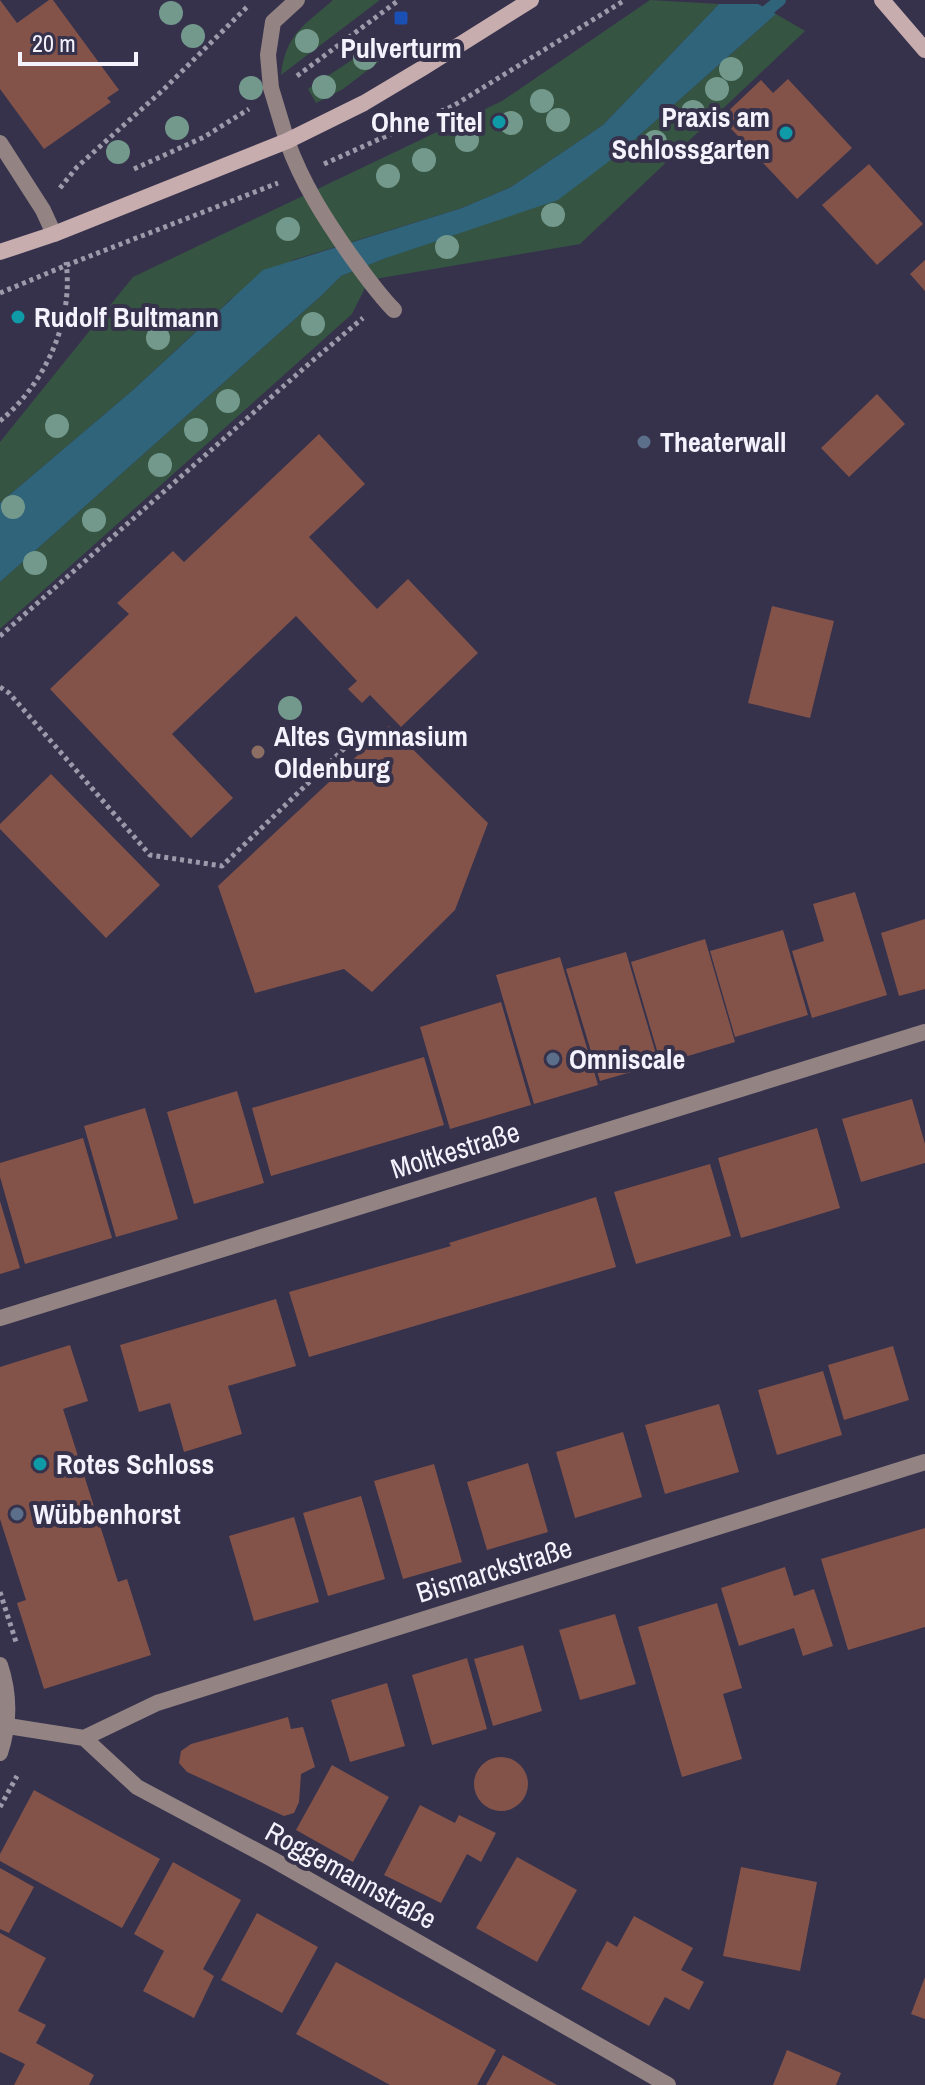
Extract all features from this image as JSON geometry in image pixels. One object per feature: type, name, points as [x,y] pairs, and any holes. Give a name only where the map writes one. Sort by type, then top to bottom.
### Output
[{"type":"street","points":[[296,0],[273,22],[268,55],[273,93],[287,141],[300,175],[323,217],[390,305]]},
{"type":"street","points":[[0,252],[54,234],[287,141],[364,103],[531,0]]},
{"type":"street","points":[[882,0],[925,50]]},
{"type":"street","points":[[0,143],[43,210],[54,234]]},
{"type":"street","name":"Moltkestraße","points":[[0,1318],[925,1032]]},
{"type":"street","name":"Bismarckstraße","points":[[84,1738],[157,1703],[925,1462]]},
{"type":"street","points":[[0,1665],[5,1680],[8,1726],[0,1753]]},
{"type":"street","points":[[8,1726],[84,1738]]},
{"type":"street","name":"Roggemannstraße","points":[[84,1738],[137,1787],[272,1859],[668,2085]]},
{"type":"path","points":[[43,210],[77,167],[163,90],[255,0]]},
{"type":"path","points":[[123,173],[230,122],[399,0]]},
{"type":"path","points":[[0,293],[300,175],[453,106],[625,0]]},
{"type":"path","points":[[0,421],[16,408],[40,377],[55,345],[66,304],[67,265],[54,234]]},
{"type":"path","points":[[0,636],[311,362],[390,305]]},
{"type":"path","points":[[0,687],[9,693],[150,855],[222,866],[354,739]]},
{"type":"green space","points":[[333,0],[380,0],[281,75],[292,40]]},
{"type":"green space","points":[[650,0],[719,4],[603,125],[511,187],[462,208],[293,260],[231,299],[133,390],[0,503],[0,442],[133,277],[502,101]]},
{"type":"green space","points":[[776,14],[805,31],[580,244],[369,280],[352,314],[0,629],[0,582],[341,276],[616,156]]},
{"type":"green space","points":[[376,44],[385,57],[343,89],[316,103],[308,89]]},
{"type":"water","points":[[719,4],[758,4],[776,14],[616,156],[558,200],[341,276],[0,582],[0,503],[133,390],[263,270],[462,208],[511,187],[603,125]]},
{"type":"building","points":[[0,0],[17,23],[53,0],[119,90],[107,98],[111,102],[44,149],[0,89]]},
{"type":"building","name":"Praxis am Schlossgarten","points":[[788,79],[852,148],[797,199],[721,118],[761,80],[773,93]]},
{"type":"building","points":[[869,164],[923,224],[877,265],[822,205]]},
{"type":"building","points":[[925,260],[925,291],[910,274]]},
{"type":"building","points":[[877,394],[905,424],[849,477],[821,448]]},
{"type":"building","points":[[319,434],[365,484],[309,537],[377,609],[408,579],[478,653],[401,727],[370,695],[362,703],[348,689],[357,681],[296,616],[172,734],[233,798],[191,838],[50,689],[129,614],[117,603],[173,551],[184,562]]},
{"type":"building","points":[[772,606],[834,621],[810,718],[748,703]]},
{"type":"building","points":[[389,726],[488,823],[455,910],[372,992],[344,969],[255,993],[218,886]]},
{"type":"building","points":[[51,774],[160,885],[106,938],[0,829],[0,824]]},
{"type":"building","points":[[855,892],[887,995],[812,1018],[792,951],[824,941],[813,904]]},
{"type":"building","points":[[925,919],[925,989],[899,996],[881,933]]},
{"type":"building","points":[[783,930],[808,1015],[735,1037],[710,951]]},
{"type":"building","points":[[705,939],[735,1042],[661,1064],[631,962]]},
{"type":"building","points":[[626,952],[659,1064],[600,1081],[566,969]]},
{"type":"building","points":[[560,957],[598,1085],[534,1104],[496,975]]},
{"type":"building","points":[[501,1002],[531,1105],[450,1129],[420,1027]]},
{"type":"building","points":[[424,1057],[444,1125],[271,1176],[252,1108]]},
{"type":"building","points":[[237,1091],[264,1183],[194,1204],[167,1112]]},
{"type":"building","points":[[912,1099],[925,1144],[925,1163],[861,1182],[842,1119]]},
{"type":"building","points":[[145,1108],[178,1219],[116,1237],[84,1126]]},
{"type":"building","points":[[817,1128],[840,1208],[741,1238],[718,1158]]},
{"type":"building","points":[[83,1138],[112,1238],[25,1264],[0,1177],[0,1163]]},
{"type":"building","points":[[710,1164],[731,1236],[636,1264],[614,1192]]},
{"type":"building","points":[[596,1197],[616,1267],[309,1357],[289,1292],[451,1246],[449,1243]]},
{"type":"building","points":[[0,1201],[20,1268],[0,1274]]},
{"type":"building","points":[[276,1299],[296,1366],[228,1386],[242,1434],[184,1452],[170,1403],[139,1412],[120,1345]]},
{"type":"building","name":"Rotes Schloss","points":[[70,1345],[88,1401],[63,1409],[118,1582],[127,1579],[151,1655],[44,1689],[17,1603],[26,1600],[0,1519],[0,1367]]},
{"type":"building","points":[[893,1346],[909,1400],[844,1420],[828,1365]]},
{"type":"building","points":[[823,1371],[842,1435],[777,1455],[758,1390]]},
{"type":"building","points":[[719,1404],[739,1472],[665,1494],[645,1425]]},
{"type":"building","points":[[623,1432],[642,1497],[575,1518],[556,1452]]},
{"type":"building","points":[[528,1463],[548,1532],[487,1550],[467,1482]]},
{"type":"building","points":[[434,1464],[462,1562],[403,1579],[374,1481]]},
{"type":"building","points":[[361,1496],[385,1579],[328,1596],[303,1513]]},
{"type":"building","points":[[294,1517],[319,1602],[254,1621],[229,1536]]},
{"type":"building","points":[[925,1528],[925,1627],[848,1650],[821,1559]]},
{"type":"building","points":[[785,1567],[794,1596],[814,1589],[833,1646],[803,1656],[794,1628],[739,1646],[721,1588]]},
{"type":"building","points":[[717,1603],[742,1688],[723,1694],[742,1759],[682,1777],[638,1627]]},
{"type":"building","points":[[615,1614],[636,1684],[580,1700],[559,1630]]},
{"type":"building","points":[[523,1645],[542,1711],[493,1726],[474,1659]]},
{"type":"building","points":[[467,1658],[487,1729],[432,1745],[412,1675]]},
{"type":"building","points":[[387,1683],[405,1746],[350,1762],[331,1700]]},
{"type":"building","points":[[288,1717],[291,1729],[303,1727],[315,1767],[301,1774],[299,1802],[294,1813],[284,1816],[187,1772],[179,1763],[181,1751],[191,1744]]},
{"type":"building","points":[[501,1757],[520,1765],[528,1784],[520,1803],[501,1811],[482,1803],[474,1784],[482,1765]]},
{"type":"building","points":[[332,1765],[389,1797],[353,1862],[296,1830]]},
{"type":"building","points":[[34,1790],[160,1859],[122,1928],[0,1861],[0,1854]]},
{"type":"building","points":[[420,1805],[455,1823],[459,1815],[496,1833],[481,1862],[467,1854],[441,1903],[384,1875]]},
{"type":"building","points":[[517,1857],[577,1890],[537,1962],[476,1928]]},
{"type":"building","points":[[173,1862],[241,1900],[203,1969],[214,1976],[194,2018],[143,1991],[164,1951],[134,1934]]},
{"type":"building","points":[[741,1867],[817,1882],[800,1971],[723,1956]]},
{"type":"building","points":[[0,1868],[34,1887],[9,1933],[0,1929]]},
{"type":"building","points":[[257,1913],[318,1947],[282,2013],[221,1980]]},
{"type":"building","points":[[634,1916],[693,1948],[681,1970],[704,1982],[689,2010],[665,1997],[649,2026],[581,1989],[607,1941],[617,1947]]},
{"type":"building","points":[[0,1933],[46,1958],[18,2011],[46,2025],[36,2043],[94,2075],[89,2085],[14,2085],[25,2064],[0,2052]]},
{"type":"building","points":[[336,1962],[496,2050],[477,2085],[390,2085],[296,2034]]},
{"type":"building","points":[[925,1977],[925,2019],[911,2014]]},
{"type":"building","points":[[787,2050],[841,2073],[836,2085],[773,2085]]},
{"type":"building","points":[[503,2055],[557,2085],[486,2085]]},
{"type":"waterway","points":[[758,18],[780,0]]},
{"type":"place","name":"Pulverturm","points":[[401,18]]},
{"type":"place","name":"Ohne Titel","points":[[499,122]]},
{"type":"place","name":"Praxis am Schlossgarten","points":[[786,133]]},
{"type":"place","name":"Rudolf Bultmann","points":[[18,317]]},
{"type":"place","name":"Theaterwall","points":[[644,442]]},
{"type":"place","name":"Altes Gymnasium Oldenburg","points":[[258,752]]},
{"type":"place","name":"Omniscale","points":[[553,1059]]},
{"type":"place","name":"Rotes Schloss","points":[[40,1464]]},
{"type":"place","name":"Wübbenhorst","points":[[17,1514]]}]
